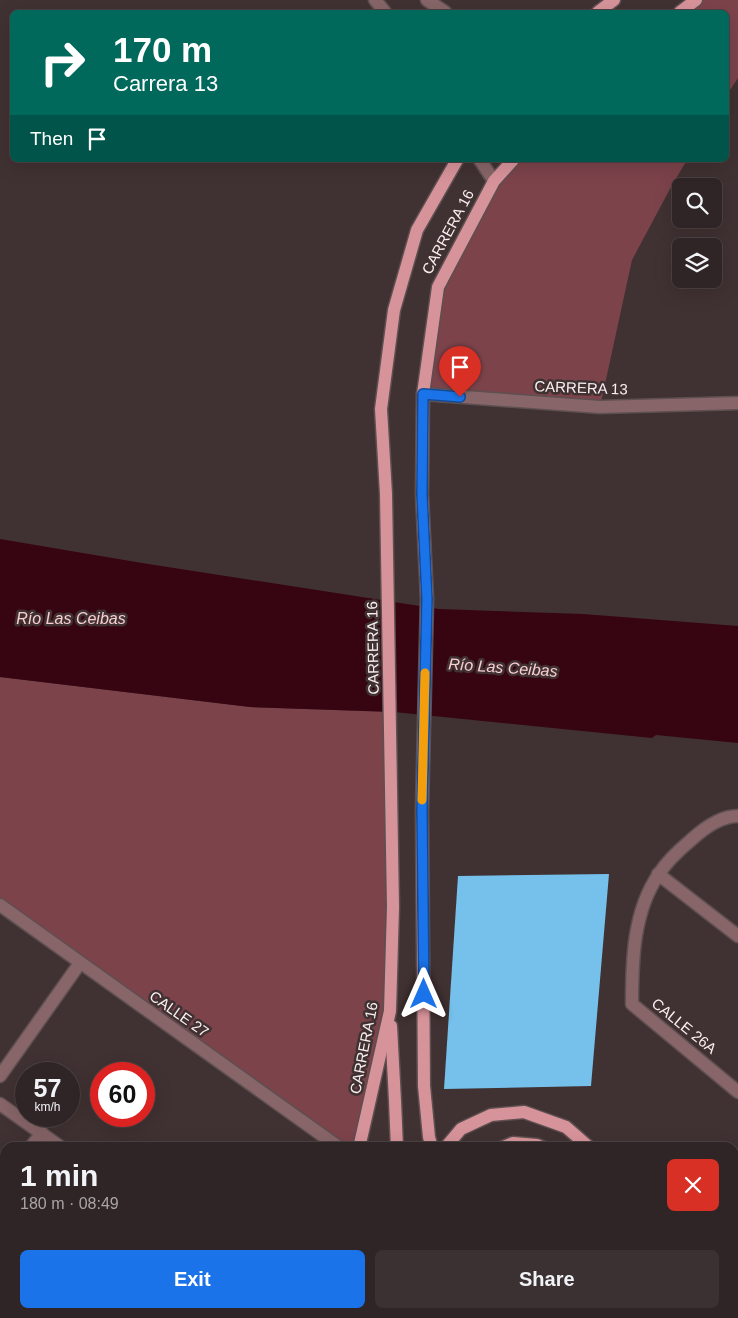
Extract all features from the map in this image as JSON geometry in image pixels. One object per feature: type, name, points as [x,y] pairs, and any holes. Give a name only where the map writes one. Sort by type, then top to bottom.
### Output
[{"type":"main road","points":[[601,10],[614,0]]},
{"type":"main road","points":[[683,10],[696,0]]},
{"type":"main road","name":"CARRERA 16","points":[[360,1142],[390,1011],[393,907],[386,494],[381,409],[394,310],[417,230],[456,162]]},
{"type":"main road","name":"CARRERA 16","points":[[430,1142],[424,1086],[422,810],[427,599],[422,495],[423,394],[438,287],[494,181],[511,162]]},
{"type":"main road","points":[[390,1011],[397,1142]]},
{"type":"main road","points":[[450,1142],[461,1129],[491,1115],[524,1112],[566,1127],[583,1142]]},
{"type":"street","points":[[375,0],[383,10]]},
{"type":"street","points":[[427,0],[442,10]]},
{"type":"street","points":[[481,162],[494,181]]},
{"type":"street","name":"CARRERA 13","points":[[423,394],[600,407],[738,403]]},
{"type":"street","points":[[738,816],[714,823],[698,834],[677,852],[658,874],[738,936]]},
{"type":"street","name":"CALLE 26A","points":[[658,874],[643,903],[632,972],[632,1004],[738,1092]]},
{"type":"street","name":"CALLE 27","points":[[0,905],[332,1142]]},
{"type":"street","points":[[0,1076],[80,963]]},
{"type":"street","points":[[0,1104],[53,1142]]},
{"type":"street","points":[[35,1142],[42,1134]]},
{"type":"shaded area","points":[[697,0],[738,0],[738,78],[729,92],[729,10],[684,10]]},
{"type":"shaded area","points":[[512,162],[686,162],[676,178],[672,178],[672,185],[632,260],[600,407],[423,394],[438,287]]},
{"type":"shaded area","points":[[0,677],[250,707],[394,712],[390,1011],[360,1142],[333,1142],[0,904]]},
{"type":"water","name":"Río Las Ceibas","points":[[0,539],[439,609],[583,614],[738,626],[738,743],[656,735],[652,738],[394,712],[250,707],[0,677]]},
{"type":"building","points":[[609,874],[591,1086],[444,1089],[458,876]]},
{"type":"slow traffic","points":[[422,800],[425,673]]},
{"type":"route","points":[[424,994],[422,810],[427,599],[422,495],[423,394],[460,397]]}]
